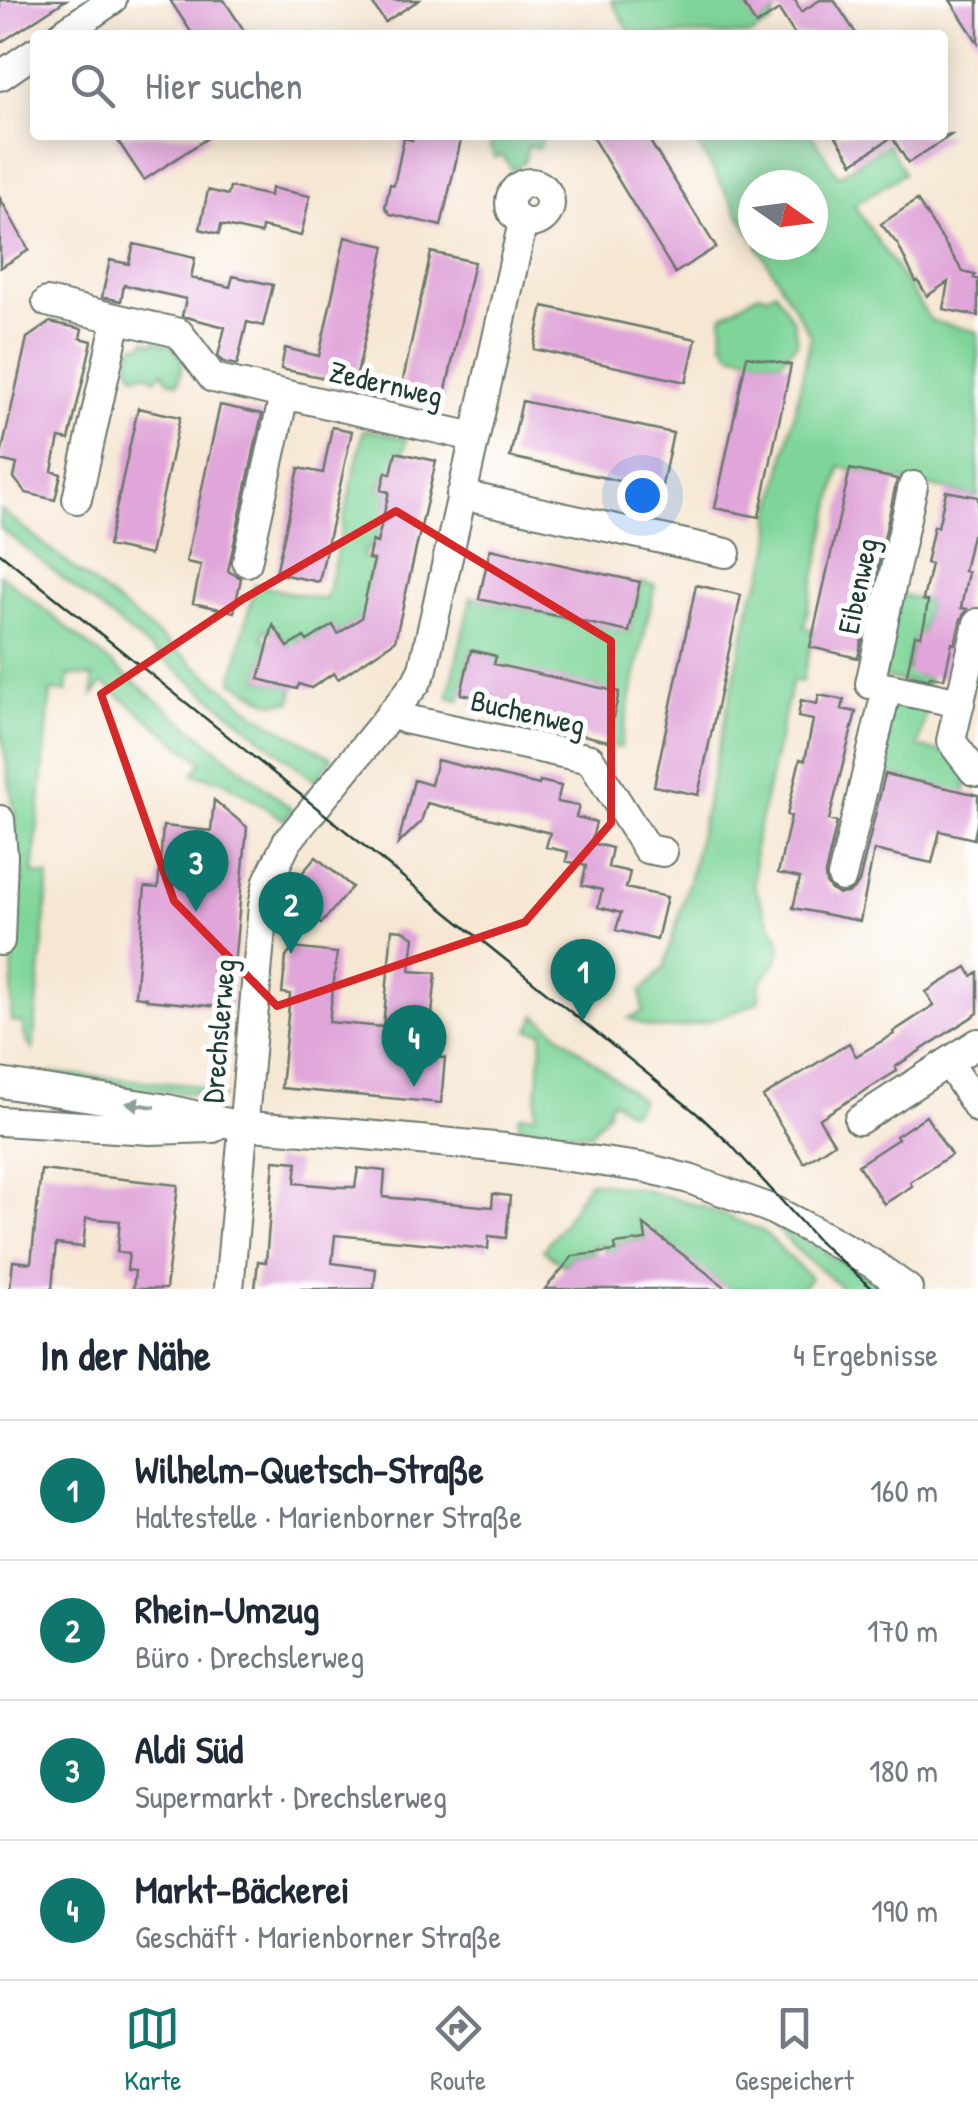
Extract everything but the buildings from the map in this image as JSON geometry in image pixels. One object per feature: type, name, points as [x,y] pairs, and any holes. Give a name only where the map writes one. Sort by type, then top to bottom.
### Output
[{"type":"street","points":[[67,30],[112,0]]},
{"type":"street","points":[[0,76],[30,55]]},
{"type":"street","points":[[391,713],[423,668],[523,222]]},
{"type":"street","name":"Zedernweg","points":[[48,302],[178,332],[213,378],[474,437]]},
{"type":"street","points":[[78,500],[118,319]]},
{"type":"street","name":"Zedernweg","points":[[246,562],[284,395]]},
{"type":"street","name":"Eibenweg","points":[[842,876],[887,688],[870,684],[913,486]]},
{"type":"street","points":[[461,496],[726,553]]},
{"type":"street","points":[[978,623],[972,674],[960,703],[952,741],[978,772]]},
{"type":"street","points":[[887,688],[960,703]]},
{"type":"street","name":"Drechslerweg","points":[[229,1289],[240,1126],[268,881],[287,842],[391,713]]},
{"type":"street","name":"Buchenweg","points":[[391,713],[590,759],[647,849],[662,852]]},
{"type":"street","points":[[0,820],[0,940]]},
{"type":"street","points":[[859,1120],[978,1044]]},
{"type":"street","points":[[949,1062],[978,1108]]},
{"type":"street","points":[[0,1083],[168,1109],[240,1126]]},
{"type":"street","points":[[0,1121],[150,1130],[240,1126],[344,1132],[496,1147],[646,1168],[769,1208],[873,1264],[908,1289]]},
{"type":"highlighted area","points":[[396,511],[611,641],[611,823],[525,922],[277,1006],[174,901],[101,694],[243,599]]},
{"type":"green space","points":[[611,0],[741,0],[756,24],[775,13],[772,23],[760,30],[629,30]]},
{"type":"green space","points":[[492,140],[541,140],[539,148],[528,146],[524,162],[512,170],[502,155],[496,158],[490,148]]},
{"type":"green space","points":[[695,140],[815,140],[838,176],[888,144],[904,173],[854,205],[931,321],[978,332],[978,497],[840,467],[804,627],[814,630],[802,682],[792,681],[755,844],[754,886],[781,950],[760,983],[759,1001],[706,1022],[677,1028],[648,1026],[629,1018],[643,1012],[641,992],[664,968],[690,877],[753,593],[768,557],[771,519],[811,336],[766,260],[828,260],[828,170],[738,170],[738,213]]},
{"type":"green space","points":[[775,291],[794,322],[797,343],[779,363],[731,353],[723,342],[722,316],[759,293],[767,296]]},
{"type":"green space","points":[[145,339],[174,347],[183,361],[178,383],[168,380],[162,371],[156,379],[133,372],[129,362],[132,347],[144,345]]},
{"type":"green space","points":[[364,429],[407,439],[391,474],[386,472],[380,483],[379,489],[389,492],[377,543],[372,542],[363,557],[374,560],[368,585],[367,622],[358,620],[338,634],[333,626],[307,641],[303,637],[297,641],[302,648],[292,654],[279,633],[265,630],[262,639],[269,641],[259,679],[294,688],[291,702],[271,703],[232,681],[255,585],[326,600]]},
{"type":"green space","points":[[0,509],[256,714],[332,758],[315,781],[0,528]]},
{"type":"green space","points":[[0,574],[293,810],[285,820],[223,781],[193,774],[202,762],[103,683],[93,695],[94,677],[69,675],[67,692],[51,691],[33,874],[49,876],[33,1050],[22,1023],[11,1021],[14,810],[0,723]]},
{"type":"green space","points":[[640,582],[655,585],[620,748],[607,745],[618,692],[493,665],[495,655],[471,650],[460,700],[448,698],[471,597],[629,632]]},
{"type":"green space","points":[[896,594],[929,601],[921,636],[915,636],[907,670],[929,679],[927,687],[883,677]]},
{"type":"green space","points":[[892,702],[928,703],[918,747],[952,754],[968,778],[957,828],[954,790],[882,773],[873,809],[864,807]]},
{"type":"green space","points":[[536,1015],[641,1100],[633,1111],[613,1100],[590,1134],[519,1127],[519,1117],[535,1115],[543,1032],[529,1030]]},
{"type":"green space","points":[[51,1073],[192,1085],[225,1097],[50,1079]]},
{"type":"green space","points":[[589,1181],[648,1191],[763,1231],[811,1278],[801,1289],[727,1289],[656,1236],[655,1231],[645,1232],[646,1240],[615,1244],[618,1270],[609,1272],[604,1245],[593,1246],[594,1253],[573,1256],[563,1265],[543,1250]]},
{"type":"green space","points":[[773,1224],[791,1232],[889,1289],[843,1289]]},
{"type":"tram line","points":[[0,553],[700,1116],[819,1242],[873,1289]]},
{"type":"place","name":"Aldi Süd","points":[[196,912]]},
{"type":"place","name":"Rhein-Umzug","points":[[291,954]]},
{"type":"place","name":"Wilhelm-Quetsch-Straße","points":[[583,1021]]},
{"type":"place","name":"Markt-Bäckerei","points":[[414,1087]]}]
